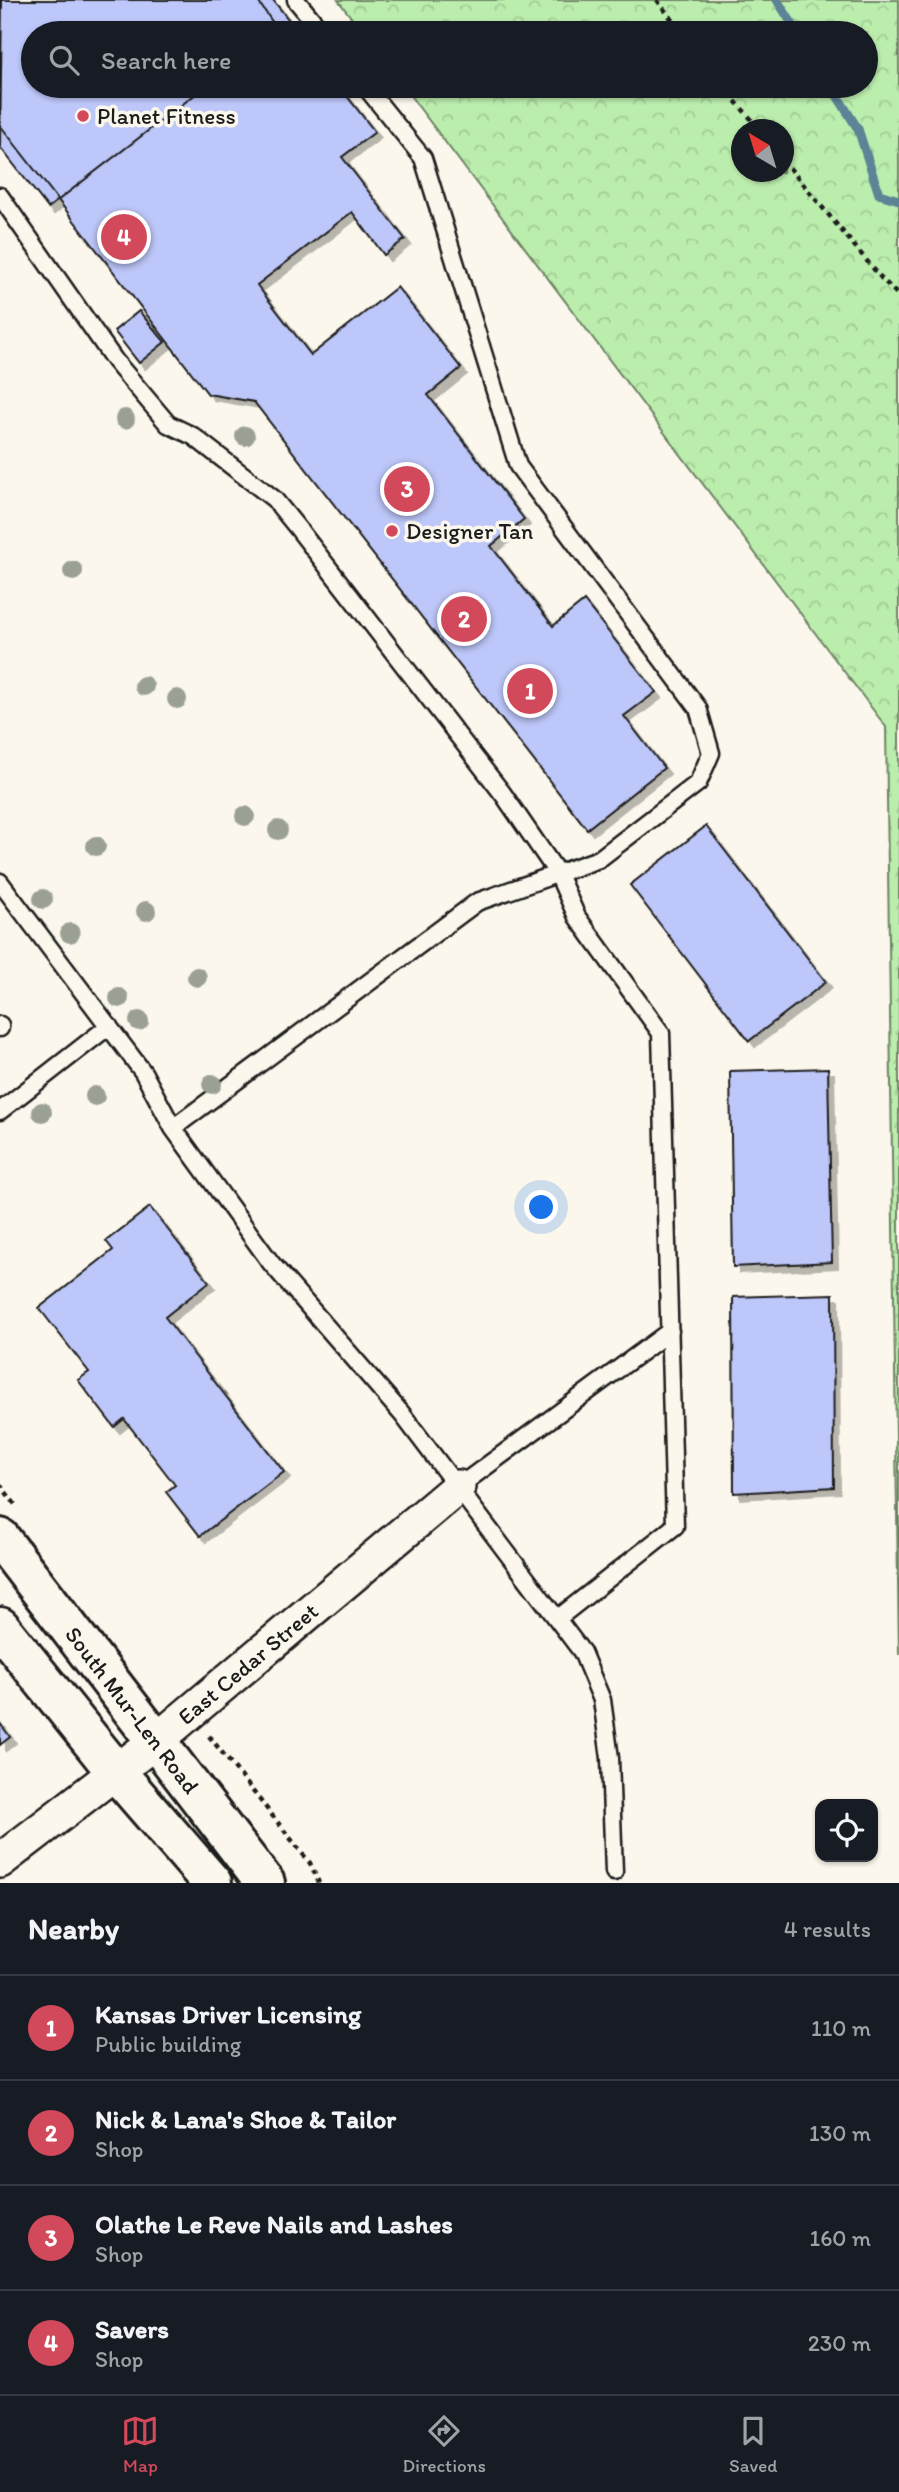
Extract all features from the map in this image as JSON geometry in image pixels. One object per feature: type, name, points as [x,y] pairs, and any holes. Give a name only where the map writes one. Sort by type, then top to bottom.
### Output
[{"type":"main road","name":"South Mur-Len Road","points":[[12,1527],[156,1741],[265,1883]]},
{"type":"main road","name":"South Mur-Len Road","points":[[0,1627],[117,1773],[212,1883]]},
{"type":"street","name":"East Cedar Street","points":[[0,1861],[117,1773],[458,1487]]},
{"type":"lane","points":[[296,0],[313,21]]},
{"type":"lane","points":[[173,1128],[477,902],[599,859],[698,783],[711,753],[698,708],[518,466],[423,158],[375,98]]},
{"type":"lane","points":[[0,196],[115,361],[168,424],[193,436],[274,499],[300,531],[503,794],[558,874],[577,917],[661,1033],[675,1526],[557,1619]]},
{"type":"lane","points":[[0,882],[144,1072],[173,1128],[271,1263],[402,1414],[582,1652],[602,1700],[610,1758],[614,1872]]},
{"type":"lane","points":[[0,1111],[109,1026]]},
{"type":"lane","points":[[458,1487],[670,1331]]},
{"type":"path","points":[[657,0],[673,21]]},
{"type":"path","points":[[733,98],[751,119]]},
{"type":"path","points":[[794,173],[899,296]]},
{"type":"path","points":[[0,1485],[12,1527]]},
{"type":"path","points":[[187,1715],[220,1746],[310,1863],[319,1883]]},
{"type":"green space","points":[[338,0],[899,0],[899,1655],[886,727],[412,98],[878,98],[878,21],[354,21]]},
{"type":"building","points":[[0,0],[273,0],[290,21],[21,21],[21,98],[348,98],[375,132],[342,157],[405,239],[384,255],[352,212],[257,285],[311,355],[397,287],[461,368],[428,395],[524,519],[491,546],[553,626],[584,601],[656,692],[624,716],[664,768],[587,829],[254,402],[208,394],[0,125]]},
{"type":"building","name":"Planet Fitness","points":[[2,0],[257,0],[272,21],[21,21],[21,98],[190,98],[48,208],[0,147]]},
{"type":"building","points":[[139,311],[165,342],[139,363],[114,331]]},
{"type":"building","points":[[706,826],[826,982],[749,1041],[630,885]]},
{"type":"building","points":[[828,1068],[832,1262],[733,1267],[730,1071]]},
{"type":"building","points":[[150,1207],[209,1282],[165,1317],[284,1472],[200,1536],[166,1492],[175,1485],[124,1419],[114,1427],[78,1380],[89,1372],[39,1308],[113,1250],[106,1241]]},
{"type":"building","points":[[833,1294],[834,1487],[734,1493],[733,1297]]},
{"type":"building","points":[[0,1723],[10,1737],[0,1745]]},
{"type":"waterway","points":[[777,0],[790,21]]},
{"type":"waterway","points":[[839,98],[858,129],[879,194],[899,200]]},
{"type":"place","name":"Planet Fitness","points":[[83,116]]},
{"type":"place","name":"Savers","points":[[124,237]]},
{"type":"place","name":"Olathe Le Reve Nails and Lashes","points":[[407,489]]},
{"type":"place","name":"Designer Tan","points":[[392,531]]},
{"type":"place","name":"Nick & Lana's Shoe & Tailor","points":[[464,619]]},
{"type":"place","name":"Kansas Driver Licensing","points":[[530,691]]}]
